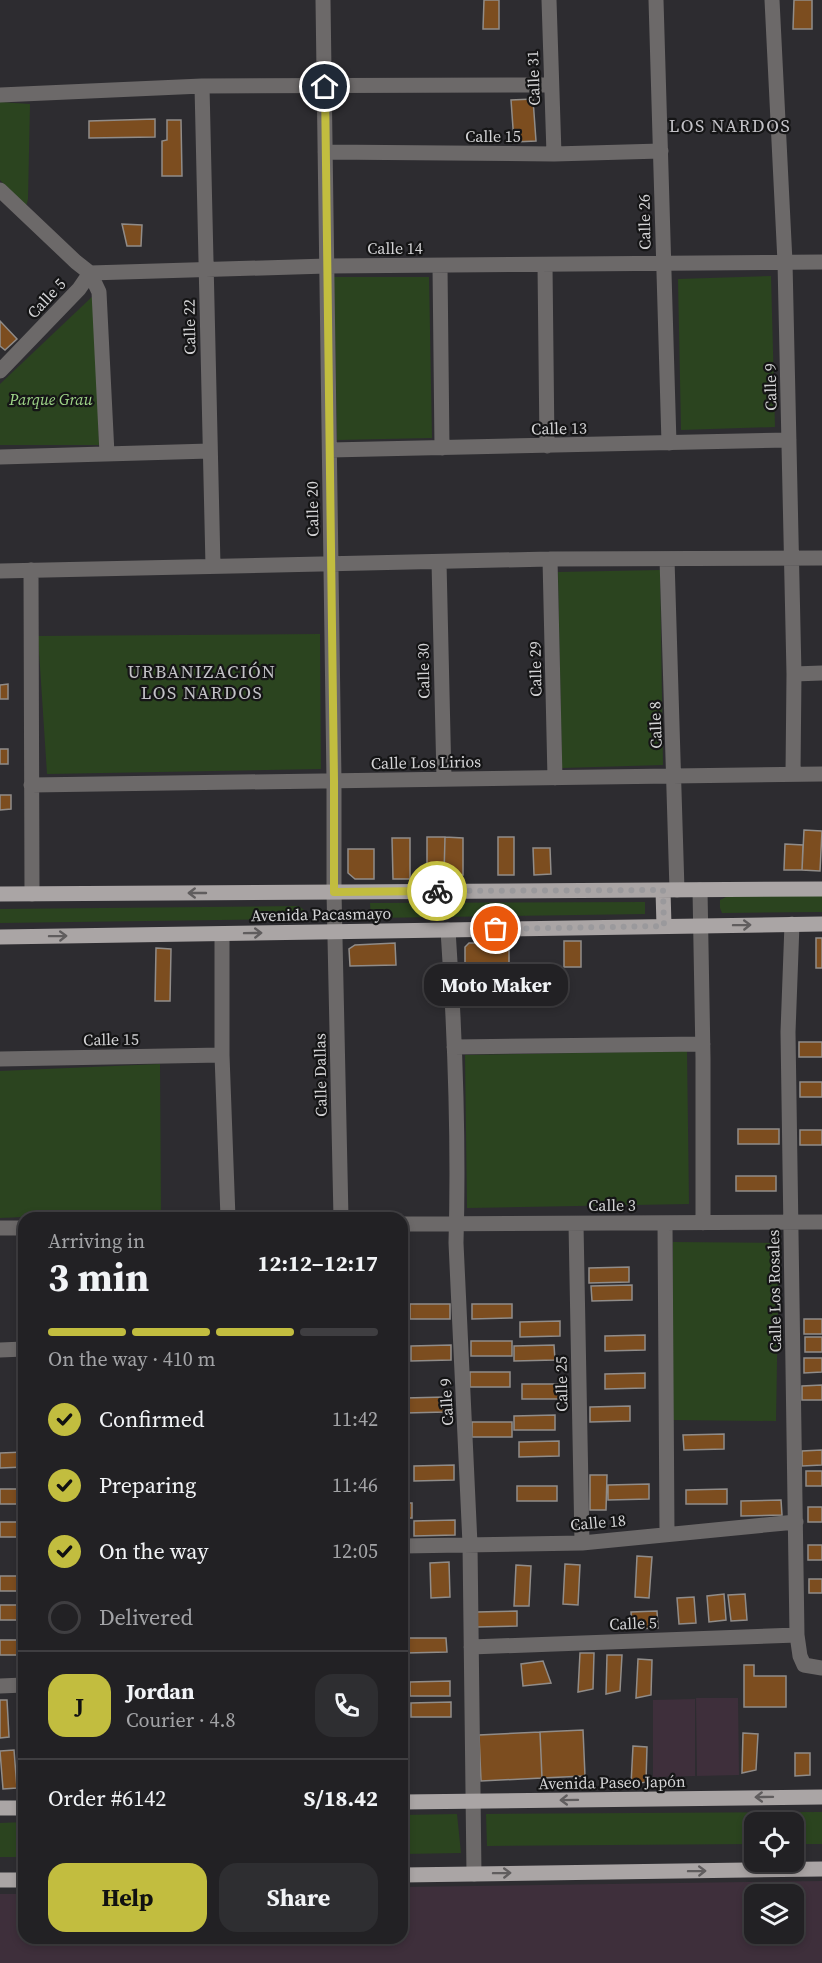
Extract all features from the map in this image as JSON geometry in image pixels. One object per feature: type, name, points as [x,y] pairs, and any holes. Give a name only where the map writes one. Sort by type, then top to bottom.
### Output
[{"type":"main road","name":"Avenida Pacasmayo","points":[[0,894],[822,889]]},
{"type":"main road","points":[[664,926],[670,890]]},
{"type":"main road","name":"Avenida Pacasmayo","points":[[0,937],[822,924]]},
{"type":"main road","name":"Avenida Paseo Japón","points":[[408,1802],[822,1797]]},
{"type":"main road","points":[[0,1808],[18,1808]]},
{"type":"main road","points":[[408,1875],[822,1869]]},
{"type":"main road","points":[[0,1880],[18,1880]]},
{"type":"street","points":[[323,0],[325,87]]},
{"type":"street","name":"Calle 31","points":[[549,0],[554,154]]},
{"type":"street","name":"Calle 26","points":[[656,0],[669,443]]},
{"type":"street","name":"Calle 9","points":[[772,0],[785,262],[794,674],[793,774]]},
{"type":"street","points":[[0,95],[202,86],[551,85]]},
{"type":"street","name":"Calle 22","points":[[202,86],[213,566]]},
{"type":"street","name":"Calle 20","points":[[325,87],[335,932]]},
{"type":"street","name":"Calle 15","points":[[325,152],[554,154],[661,151]]},
{"type":"street","points":[[3,197],[90,273],[99,292],[107,454]]},
{"type":"street","name":"Calle 14","points":[[90,273],[327,267],[822,262]]},
{"type":"street","points":[[545,265],[547,446]]},
{"type":"street","points":[[440,266],[442,448]]},
{"type":"street","name":"Calle 5","points":[[0,371],[79,289],[90,273]]},
{"type":"street","name":"Calle 13","points":[[330,450],[789,440]]},
{"type":"street","points":[[0,457],[210,451]]},
{"type":"street","points":[[0,571],[550,559],[822,558]]},
{"type":"street","name":"Calle 29","points":[[550,559],[555,778]]},
{"type":"street","name":"Calle 8","points":[[667,559],[674,776],[670,890]]},
{"type":"street","name":"Calle 30","points":[[439,562],[444,779]]},
{"type":"street","points":[[31,570],[32,894]]},
{"type":"street","points":[[794,674],[822,673]]},
{"type":"street","name":"Calle Los Lirios","points":[[32,785],[822,774]]},
{"type":"street","points":[[700,890],[703,1223]]},
{"type":"street","name":"Calle Los Rosales","points":[[792,924],[789,1032],[797,1635],[800,1656],[804,1665],[822,1668]]},
{"type":"street","name":"Calle 9","points":[[448,930],[454,1047],[457,1223],[470,1544],[474,1874]]},
{"type":"street","name":"Calle Dallas","points":[[335,932],[341,1212]]},
{"type":"street","points":[[222,934],[222,1055],[228,1212]]},
{"type":"street","points":[[454,1047],[703,1044]]},
{"type":"street","name":"Calle 15","points":[[0,1059],[222,1055]]},
{"type":"street","name":"Calle 3","points":[[408,1224],[822,1222]]},
{"type":"street","points":[[664,1223],[667,1534]]},
{"type":"street","name":"Calle 25","points":[[576,1224],[582,1543]]},
{"type":"street","points":[[0,1228],[18,1228]]},
{"type":"street","points":[[0,1350],[18,1349]]},
{"type":"street","name":"Calle 18","points":[[408,1546],[582,1543],[796,1522]]},
{"type":"street","name":"Calle 5","points":[[471,1647],[797,1635]]},
{"type":"street","points":[[0,1686],[18,1685]]},
{"type":"shaded area","points":[[696,1698],[738,1698],[739,1775],[697,1776]]},
{"type":"shaded area","points":[[695,1699],[695,1776],[653,1777],[653,1700]]},
{"type":"shaded area","points":[[822,1881],[822,1963],[0,1963],[0,1894],[18,1894],[18,1944],[408,1944],[408,1887]]},
{"type":"green space","points":[[0,102],[30,104],[26,207],[0,180]]},
{"type":"green space","points":[[771,276],[775,427],[681,430],[678,279]]},
{"type":"green space","points":[[334,277],[429,277],[432,438],[337,440]]},
{"type":"green space","name":"Parque Grau","points":[[95,294],[99,445],[0,445],[0,384]]},
{"type":"green space","points":[[660,570],[663,765],[562,768],[558,572]]},
{"type":"green space","points":[[320,634],[321,769],[47,774],[38,636]]},
{"type":"green space","points":[[822,895],[822,912],[722,913],[720,908],[720,900],[728,896]]},
{"type":"green space","points":[[645,902],[645,914],[371,918],[370,903]]},
{"type":"green space","points":[[299,906],[305,911],[304,918],[0,923],[0,909]]},
{"type":"green space","points":[[687,1051],[689,1204],[467,1208],[465,1055]]},
{"type":"green space","points":[[160,1064],[161,1211],[18,1212],[18,1217],[0,1218],[0,1071]]},
{"type":"green space","points":[[673,1242],[779,1243],[776,1421],[671,1420]]},
{"type":"green space","points":[[744,1812],[744,1844],[487,1846],[486,1814]]},
{"type":"green space","points":[[804,1812],[822,1812],[822,1844],[804,1844]]},
{"type":"green space","points":[[457,1814],[461,1853],[408,1854],[408,1815]]},
{"type":"green space","points":[[18,1822],[18,1857],[0,1857],[0,1823]]},
{"type":"building","points":[[484,0],[499,0],[499,29],[483,29]]},
{"type":"building","points":[[794,0],[812,0],[812,29],[793,29]]},
{"type":"building","points":[[533,99],[536,141],[514,142],[511,100]]},
{"type":"building","points":[[155,119],[155,137],[89,138],[89,121]]},
{"type":"building","points":[[167,120],[181,120],[182,176],[162,176],[162,141],[167,140]]},
{"type":"building","points":[[122,224],[142,225],[141,246],[127,246]]},
{"type":"building","points":[[0,321],[17,339],[5,350],[0,346]]},
{"type":"building","points":[[8,684],[8,699],[0,699],[0,685]]},
{"type":"building","points":[[0,749],[8,749],[8,764],[0,764]]},
{"type":"building","points":[[0,795],[11,795],[11,809],[0,810]]},
{"type":"building","points":[[804,830],[822,831],[820,871],[802,870]]},
{"type":"building","points":[[427,837],[445,837],[444,875],[427,875]]},
{"type":"building","points":[[445,837],[463,838],[463,875],[444,875]]},
{"type":"building","points":[[498,837],[514,837],[514,875],[498,875]]},
{"type":"building","points":[[392,838],[410,838],[410,879],[393,879]]},
{"type":"building","points":[[785,844],[803,845],[802,870],[784,870]]},
{"type":"building","points":[[533,848],[550,848],[551,874],[534,875]]},
{"type":"building","points":[[348,849],[374,849],[374,879],[355,879],[348,873]]},
{"type":"building","points":[[816,938],[822,938],[822,968],[816,968]]},
{"type":"building","points":[[564,941],[581,941],[581,967],[564,967]]},
{"type":"building","points":[[395,943],[396,965],[350,966],[349,949],[355,945]]},
{"type":"building","points":[[469,943],[509,943],[509,963],[465,963],[465,947]]},
{"type":"building","points":[[156,948],[171,949],[170,1001],[155,1001]]},
{"type":"building","points":[[799,1042],[822,1042],[822,1057],[799,1057]]},
{"type":"building","points":[[800,1082],[822,1082],[822,1097],[800,1097]]},
{"type":"building","points":[[738,1129],[779,1129],[779,1144],[738,1144]]},
{"type":"building","points":[[800,1130],[822,1130],[822,1145],[800,1145]]},
{"type":"building","points":[[736,1176],[776,1176],[776,1191],[736,1191]]},
{"type":"building","points":[[629,1267],[629,1282],[589,1283],[589,1268]]},
{"type":"building","points":[[632,1285],[632,1300],[592,1301],[591,1286]]},
{"type":"building","points":[[410,1304],[450,1304],[450,1319],[410,1319]]},
{"type":"building","points":[[472,1304],[512,1304],[512,1318],[472,1319]]},
{"type":"building","points":[[804,1319],[822,1319],[822,1334],[804,1334]]},
{"type":"building","points":[[560,1321],[560,1336],[520,1337],[520,1322]]},
{"type":"building","points":[[645,1335],[645,1350],[605,1351],[605,1336]]},
{"type":"building","points":[[805,1337],[822,1337],[822,1352],[805,1352]]},
{"type":"building","points":[[471,1341],[512,1341],[512,1356],[471,1356]]},
{"type":"building","points":[[451,1345],[451,1360],[411,1361],[411,1346]]},
{"type":"building","points":[[554,1345],[555,1360],[514,1361],[514,1346]]},
{"type":"building","points":[[804,1358],[822,1358],[822,1372],[804,1373]]},
{"type":"building","points":[[470,1372],[510,1372],[510,1387],[470,1387]]},
{"type":"building","points":[[645,1373],[645,1388],[605,1389],[605,1374]]},
{"type":"building","points":[[522,1384],[562,1384],[562,1399],[522,1399]]},
{"type":"building","points":[[822,1385],[822,1400],[802,1400],[802,1386]]},
{"type":"building","points":[[445,1397],[446,1412],[408,1413],[408,1398]]},
{"type":"building","points":[[630,1406],[630,1421],[590,1422],[590,1407]]},
{"type":"building","points":[[555,1415],[555,1430],[514,1430],[514,1416]]},
{"type":"building","points":[[472,1422],[512,1422],[512,1437],[472,1437]]},
{"type":"building","points":[[724,1434],[724,1449],[684,1450],[683,1435]]},
{"type":"building","points":[[559,1441],[559,1456],[519,1457],[519,1442]]},
{"type":"building","points":[[822,1450],[822,1465],[802,1466],[802,1451]]},
{"type":"building","points":[[18,1452],[18,1467],[0,1468],[0,1453]]},
{"type":"building","points":[[454,1465],[454,1480],[414,1481],[414,1466]]},
{"type":"building","points":[[806,1471],[822,1471],[822,1486],[806,1486]]},
{"type":"building","points":[[590,1475],[607,1475],[606,1510],[590,1510]]},
{"type":"building","points":[[649,1484],[649,1499],[608,1500],[608,1485]]},
{"type":"building","points":[[517,1486],[557,1486],[557,1501],[517,1501]]},
{"type":"building","points":[[0,1489],[18,1489],[18,1504],[0,1504]]},
{"type":"building","points":[[727,1489],[727,1504],[686,1504],[686,1490]]},
{"type":"building","points":[[781,1500],[782,1515],[741,1516],[741,1501]]},
{"type":"building","points":[[408,1503],[412,1503],[412,1518],[408,1518]]},
{"type":"building","points":[[808,1507],[822,1507],[822,1522],[808,1522]]},
{"type":"building","points":[[455,1520],[455,1535],[414,1536],[414,1521]]},
{"type":"building","points":[[0,1522],[18,1522],[18,1537],[0,1537]]},
{"type":"building","points":[[808,1545],[822,1545],[822,1560],[808,1560]]},
{"type":"building","points":[[637,1556],[652,1557],[649,1598],[635,1597]]},
{"type":"building","points":[[449,1562],[450,1597],[431,1598],[430,1563]]},
{"type":"building","points":[[565,1564],[580,1565],[578,1605],[563,1604]]},
{"type":"building","points":[[516,1565],[531,1566],[529,1606],[514,1606]]},
{"type":"building","points":[[0,1576],[18,1576],[18,1591],[0,1591]]},
{"type":"building","points":[[809,1579],[822,1579],[822,1593],[809,1593]]},
{"type":"building","points":[[724,1594],[726,1620],[709,1622],[707,1596]]},
{"type":"building","points":[[745,1594],[747,1620],[731,1621],[728,1595]]},
{"type":"building","points":[[694,1597],[696,1623],[679,1624],[677,1598]]},
{"type":"building","points":[[0,1605],[18,1605],[18,1620],[0,1620]]},
{"type":"building","points":[[517,1611],[517,1626],[477,1627],[477,1612]]},
{"type":"building","points":[[657,1611],[658,1628],[632,1629],[631,1612]]},
{"type":"building","points":[[408,1638],[446,1638],[447,1652],[408,1653]]},
{"type":"building","points":[[0,1640],[18,1640],[18,1655],[0,1655]]},
{"type":"building","points":[[580,1653],[594,1653],[593,1689],[578,1692]]},
{"type":"building","points":[[607,1655],[622,1655],[620,1691],[606,1694]]},
{"type":"building","points":[[638,1659],[652,1660],[651,1695],[636,1698]]},
{"type":"building","points":[[543,1661],[551,1683],[523,1686],[521,1664]]},
{"type":"building","points":[[744,1665],[754,1665],[754,1676],[786,1676],[786,1707],[744,1707]]},
{"type":"building","points":[[450,1681],[450,1696],[410,1696],[410,1682]]},
{"type":"building","points":[[0,1700],[7,1700],[9,1737],[0,1738]]},
{"type":"building","points":[[451,1702],[451,1717],[411,1717],[411,1703]]},
{"type":"building","points":[[583,1730],[585,1776],[542,1778],[540,1732]]},
{"type":"building","points":[[540,1732],[542,1778],[481,1781],[479,1735]]},
{"type":"building","points":[[743,1733],[758,1734],[756,1770],[742,1773]]},
{"type":"building","points":[[633,1746],[647,1747],[646,1782],[631,1785]]},
{"type":"building","points":[[14,1750],[17,1788],[3,1789],[0,1751]]},
{"type":"building","points":[[795,1753],[810,1753],[810,1775],[795,1776]]},
{"type":"way so far","points":[[437,891],[663,890],[664,926],[496,929]]},
{"type":"place","name":"Moto Maker","points":[[496,929]]},
{"type":"district","name":"LOS NARDOS","points":[[730,126]]},
{"type":"district","name":"URBANIZACIÓN LOS NARDOS","points":[[202,682]]},
{"type":"route","points":[[325,87],[334,892],[437,891]]}]
